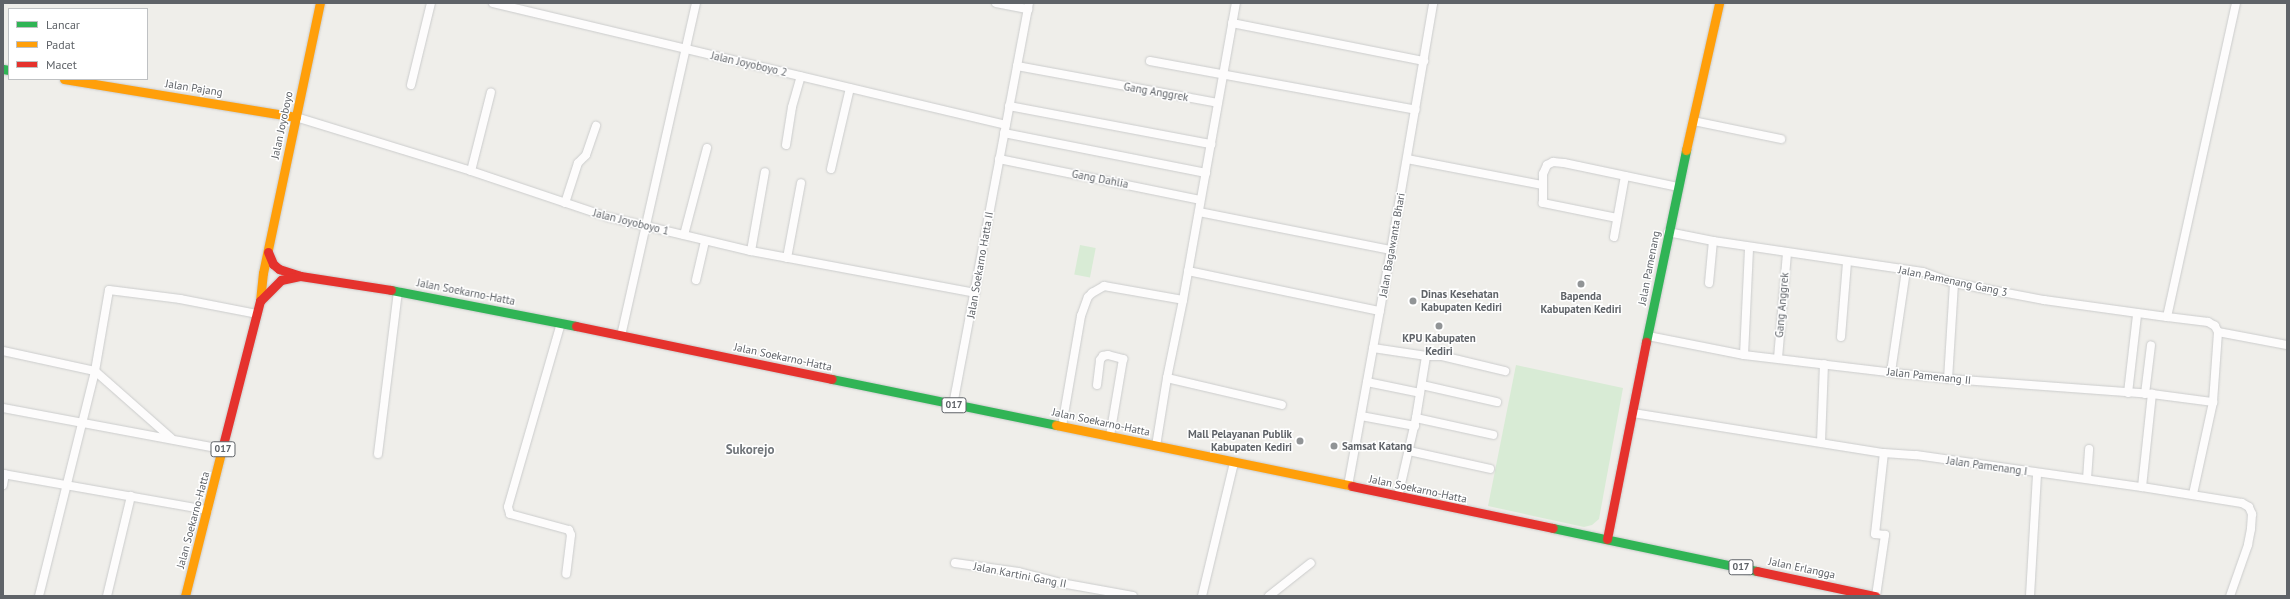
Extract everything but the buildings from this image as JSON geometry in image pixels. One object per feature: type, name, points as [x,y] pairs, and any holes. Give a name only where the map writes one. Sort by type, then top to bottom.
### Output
[{"type":"main road","name":"Jalan Joyoboyo","points":[[260,301],[268,252],[320,3]]},
{"type":"main road","name":"Jalan Pamenang","points":[[1608,539],[1668,232],[1718,3]]},
{"type":"main road","name":"Jalan Pajang","points":[[70,80],[296,117]]},
{"type":"main road","points":[[268,252],[273,264],[279,269],[300,276]]},
{"type":"main road","name":"Jalan Soekarno-Hatta","points":[[185,596],[260,301],[282,280],[300,276],[398,290],[1608,539]]},
{"type":"main road","name":"Jalan Erlangga","points":[[1608,539],[1875,596]]},
{"type":"street","points":[[411,85],[431,3]]},
{"type":"street","name":"Jalan Joyoboyo 2","points":[[493,3],[850,88],[1005,129],[1206,173]]},
{"type":"street","points":[[621,336],[696,3]]},
{"type":"street","points":[[996,3],[1029,6]]},
{"type":"street","points":[[1156,446],[1167,378],[1183,300],[1236,3]]},
{"type":"street","name":"Jalan Bagawanta Bhari","points":[[1348,486],[1416,110],[1433,3]]},
{"type":"street","points":[[2167,317],[2236,3]]},
{"type":"street","name":"Jalan Soekarno Hatta II","points":[[953,405],[1029,6]]},
{"type":"street","points":[[1232,23],[1424,61]]},
{"type":"street","points":[[1150,61],[1224,73],[1416,110]]},
{"type":"street","name":"Gang Anggrek","points":[[1017,66],[1093,82],[1218,103]]},
{"type":"street","points":[[786,145],[792,107],[801,76]]},
{"type":"street","points":[[831,169],[850,88]]},
{"type":"street","points":[[470,171],[491,92]]},
{"type":"street","points":[[1009,106],[1211,144]]},
{"type":"street","name":"Jalan Joyoboyo 1","points":[[296,117],[470,171],[565,203],[645,226],[751,251],[975,293]]},
{"type":"street","points":[[1692,121],[1781,139]]},
{"type":"street","points":[[565,203],[578,163],[586,155],[596,126]]},
{"type":"street","points":[[684,235],[707,148]]},
{"type":"street","points":[[1407,158],[1542,185]]},
{"type":"street","name":"Gang Dahlia","points":[[999,159],[1200,200]]},
{"type":"street","points":[[1617,218],[1547,205],[1542,201],[1542,185],[1543,174],[1547,165],[1553,162],[1564,163],[1678,187]]},
{"type":"street","points":[[751,251],[765,172]]},
{"type":"street","points":[[1614,237],[1624,176]]},
{"type":"street","points":[[787,258],[801,184]]},
{"type":"street","points":[[1199,212],[1391,250]]},
{"type":"street","name":"Jalan Pamenang Gang 3","points":[[1668,232],[1749,247],[1929,274],[1954,283],[2044,300],[2137,315],[2208,322],[2215,326],[2218,332]]},
{"type":"street","points":[[696,280],[705,240]]},
{"type":"street","points":[[1709,283],[1713,241]]},
{"type":"street","points":[[1744,355],[1749,247]]},
{"type":"street","name":"Gang Anggrek","points":[[1778,358],[1787,252]]},
{"type":"street","points":[[1841,337],[1847,262]]},
{"type":"street","points":[[1891,372],[1906,270]]},
{"type":"street","points":[[1188,271],[1380,311]]},
{"type":"street","points":[[1948,379],[1954,283]]},
{"type":"street","points":[[1062,426],[1082,316],[1088,297],[1104,286],[1183,300]]},
{"type":"street","points":[[39,596],[95,371],[109,290],[180,299],[257,314]]},
{"type":"street","points":[[378,454],[398,290]]},
{"type":"street","points":[[2128,392],[2137,315]]},
{"type":"street","points":[[561,324],[508,508],[510,514],[569,530],[571,535],[566,574]]},
{"type":"street","points":[[2193,494],[2213,402],[2218,332],[2287,345]]},
{"type":"street","name":"Jalan Pamenang II","points":[[1648,336],[1744,355],[1948,379],[2128,392],[2213,402]]},
{"type":"street","points":[[2142,487],[2152,345]]},
{"type":"street","points":[[1373,348],[1426,356],[1442,356],[1505,371]]},
{"type":"street","points":[[3,351],[95,371],[171,438]]},
{"type":"street","points":[[1097,385],[1100,360],[1103,356],[1108,355],[1123,360],[1110,436]]},
{"type":"street","points":[[1398,497],[1415,422],[1426,356]]},
{"type":"street","points":[[1822,442],[1824,364]]},
{"type":"street","points":[[1167,378],[1282,405]]},
{"type":"street","points":[[1367,382],[1421,389],[1497,402]]},
{"type":"street","points":[[3,408],[171,438],[223,449]]},
{"type":"street","name":"Jalan Pamenang I","points":[[1633,413],[1884,453],[1916,455],[2193,494],[2242,503],[2249,507],[2252,514],[2248,545],[2230,596]]},
{"type":"street","points":[[1361,416],[1415,422],[1493,435]]},
{"type":"street","points":[[2087,479],[2089,449]]},
{"type":"street","points":[[1409,451],[1490,469]]},
{"type":"street","points":[[1875,596],[1885,535],[1875,534],[1884,453]]},
{"type":"street","points":[[1202,596],[1234,462]]},
{"type":"street","points":[[2030,596],[2037,473]]},
{"type":"street","points":[[3,484],[4,474],[67,483],[208,510]]},
{"type":"street","points":[[107,596],[131,496]]},
{"type":"street","name":"Jalan Kartini Gang II","points":[[955,563],[1011,571],[1061,583],[1133,596]]},
{"type":"street","points":[[1269,596],[1311,563]]},
{"type":"green space","points":[[1080,245],[1096,248],[1090,278],[1074,274]]},
{"type":"green space","points":[[1516,365],[1623,388],[1599,519],[1592,525],[1584,527],[1488,506]]},
{"type":"traffic: fast","points":[[3,69],[8,70]]},
{"type":"traffic: fast","points":[[1646,342],[1686,150]]},
{"type":"traffic: fast","points":[[391,290],[576,326]]},
{"type":"traffic: fast","points":[[832,379],[1056,425]]},
{"type":"traffic: fast","points":[[1553,528],[1757,571]]},
{"type":"traffic: slow","points":[[260,301],[263,273],[320,3]]},
{"type":"traffic: slow","points":[[1686,150],[1719,3]]},
{"type":"traffic: slow","points":[[70,80],[296,117]]},
{"type":"traffic: slow","points":[[1056,425],[1352,486]]},
{"type":"traffic: slow","points":[[185,596],[223,445]]},
{"type":"traffic: jam","points":[[268,252],[273,264],[279,269],[300,276]]},
{"type":"traffic: jam","points":[[223,445],[260,301],[281,280],[300,276],[391,290]]},
{"type":"traffic: jam","points":[[576,326],[832,379]]},
{"type":"traffic: jam","points":[[1607,539],[1646,342]]},
{"type":"traffic: jam","points":[[1352,486],[1553,528]]},
{"type":"traffic: jam","points":[[1757,571],[1875,596]]},
{"type":"place","name":"Bapenda Kabupaten Kediri","points":[[1581,284]]},
{"type":"place","name":"Dinas Kesehatan Kabupaten Kediri","points":[[1413,301]]},
{"type":"place","name":"KPU Kabupaten Kediri","points":[[1439,326]]},
{"type":"place","name":"Mall Pelayanan Publik Kabupaten Kediri","points":[[1300,441]]},
{"type":"place","name":"Samsat Katang","points":[[1334,446]]},
{"type":"district","name":"Sukorejo","points":[[750,450]]}]
